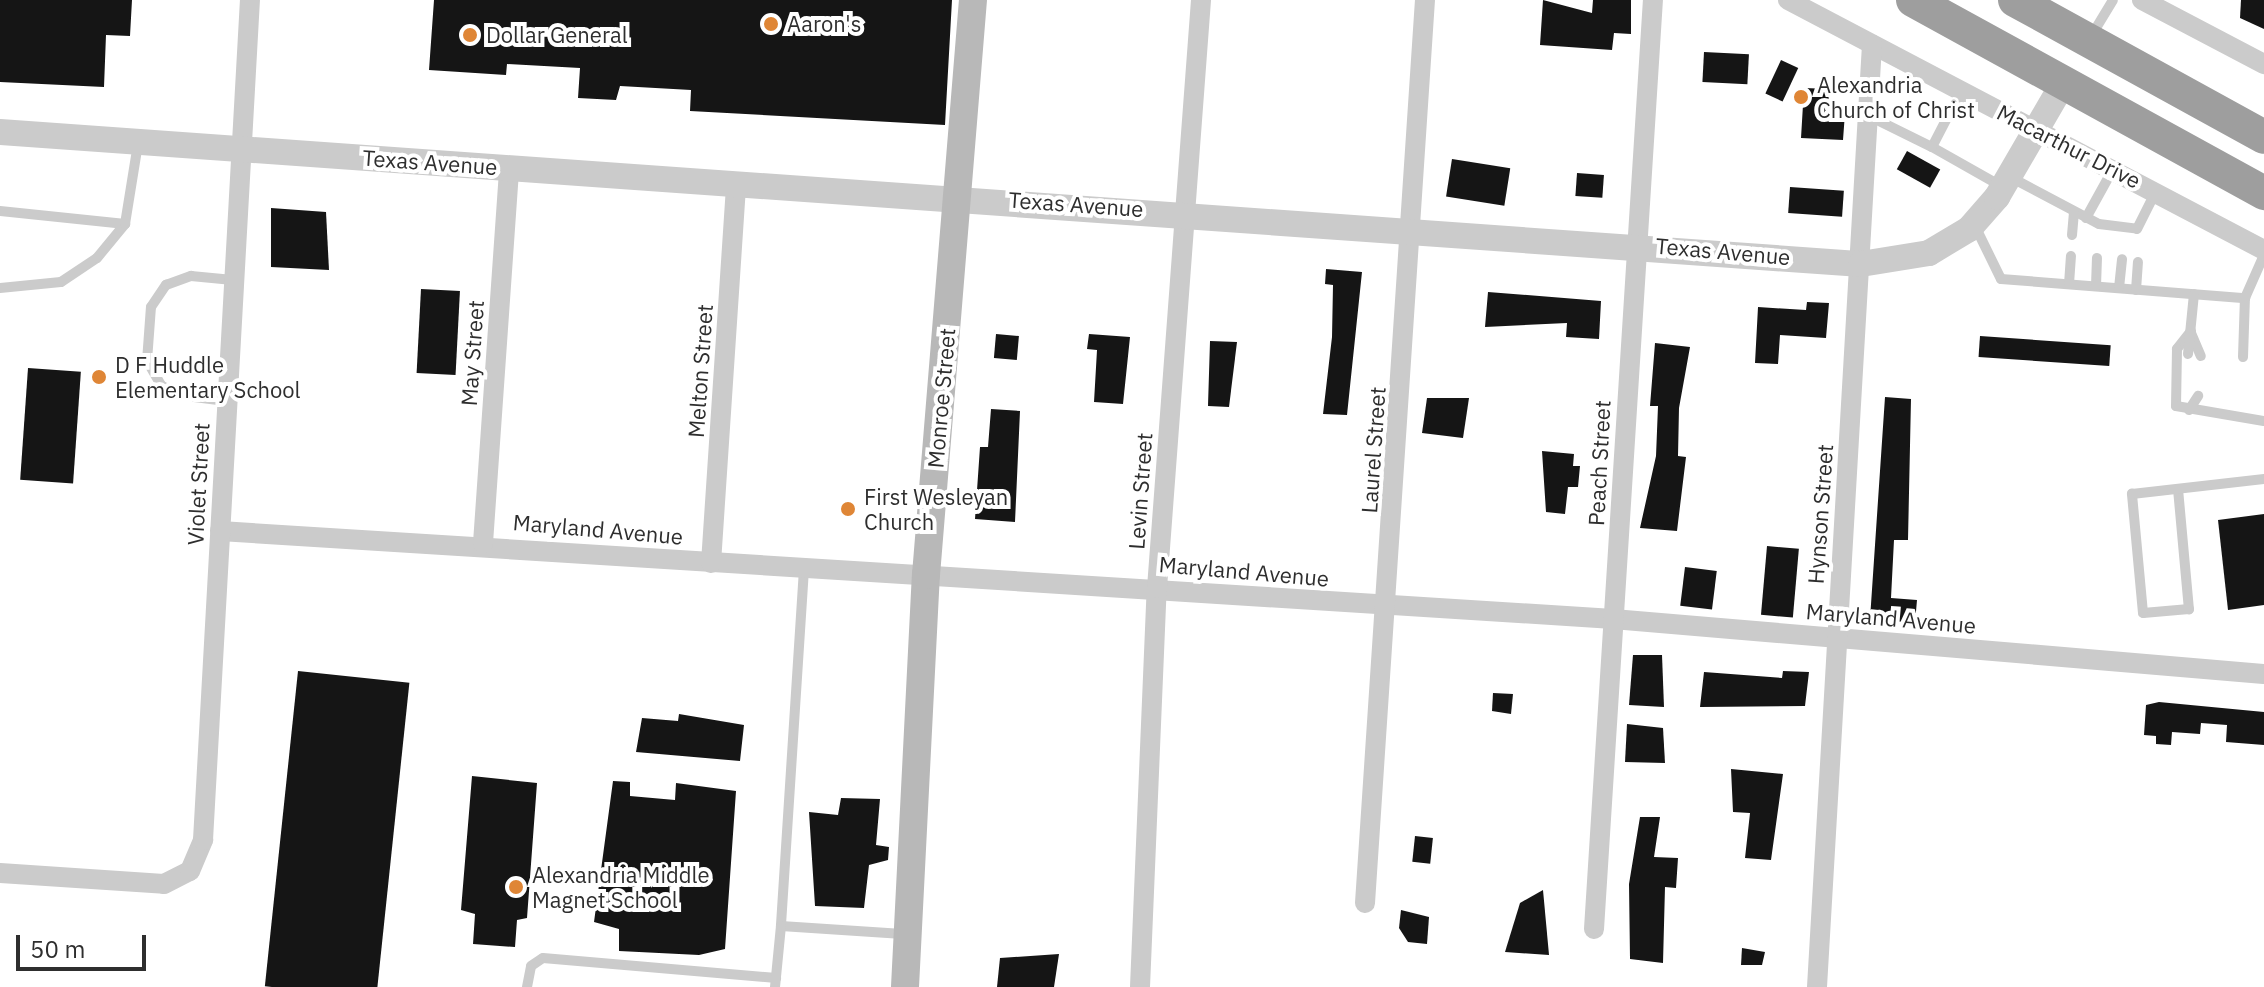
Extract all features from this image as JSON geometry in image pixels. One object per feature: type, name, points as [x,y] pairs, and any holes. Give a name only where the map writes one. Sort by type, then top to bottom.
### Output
[{"type":"highway","points":[[1913,0],[2264,193]]},
{"type":"highway","points":[[2015,0],[2264,137]]},
{"type":"highway","points":[[2064,82],[2089,39]]},
{"type":"main road","name":"Monroe Street","points":[[905,987],[903,934],[926,575],[973,0]]},
{"type":"street","name":"Violet Street","points":[[0,873],[164,884],[190,871],[203,840],[250,0]]},
{"type":"street","name":"Levin Street","points":[[1140,987],[1157,588],[1201,0]]},
{"type":"street","name":"Laurel Street","points":[[1365,903],[1425,0]]},
{"type":"street","name":"Peach Street","points":[[1594,929],[1653,0]]},
{"type":"street","name":"Macarthur Drive","points":[[1788,0],[2156,191],[2264,252]]},
{"type":"street","points":[[2142,0],[2170,6],[2264,64]]},
{"type":"street","name":"Hynson Street","points":[[1817,987],[1835,637],[1861,264],[1872,45]]},
{"type":"street","name":"Texas Avenue","points":[[0,132],[1185,211],[1636,243],[1861,264],[1929,253],[1974,224],[2006,182],[2064,82]]},
{"type":"street","name":"May Street","points":[[483,543],[509,167]]},
{"type":"street","name":"Melton Street","points":[[711,563],[736,183]]},
{"type":"street","name":"Maryland Avenue","points":[[220,531],[483,543],[711,563],[1157,588],[1386,607],[1613,619],[2264,674]]},
{"type":"lane","points":[[2089,39],[2113,0]]},
{"type":"lane","points":[[1932,147],[1961,91]]},
{"type":"lane","points":[[1869,116],[2099,224],[2137,229]]},
{"type":"lane","points":[[0,288],[61,282],[97,258],[125,224],[138,141]]},
{"type":"lane","points":[[2086,218],[2113,169]]},
{"type":"lane","points":[[2139,240],[2137,229],[2156,191]]},
{"type":"lane","points":[[0,211],[125,224]]},
{"type":"lane","points":[[2072,235],[2074,213]]},
{"type":"lane","points":[[1974,224],[2001,279],[2245,298]]},
{"type":"lane","points":[[2099,224],[2099,237]]},
{"type":"lane","points":[[2123,239],[2124,227]]},
{"type":"lane","points":[[2243,357],[2245,298],[2264,252]]},
{"type":"lane","points":[[2069,284],[2071,256]]},
{"type":"lane","points":[[2096,286],[2097,258]]},
{"type":"lane","points":[[2119,288],[2122,259]]},
{"type":"lane","points":[[2136,290],[2138,262]]},
{"type":"lane","points":[[226,401],[178,395],[161,385],[147,361],[151,307],[166,285],[191,276],[233,280]]},
{"type":"lane","points":[[2188,354],[2194,294]]},
{"type":"lane","points":[[2191,331],[2201,356]]},
{"type":"lane","points":[[2191,331],[2177,349],[2171,398],[2264,421]]},
{"type":"lane","points":[[2178,489],[2189,609],[2143,613],[2132,494],[2264,479]]},
{"type":"lane","points":[[527,987],[531,966],[543,958],[776,982],[804,569]]},
{"type":"lane","points":[[781,926],[903,934]]},
{"type":"building","points":[[0,0],[132,0],[130,36],[106,35],[104,87],[0,82]]},
{"type":"building","points":[[434,0],[952,0],[945,125],[690,111],[691,90],[620,86],[616,100],[578,98],[580,68],[507,64],[506,75],[429,70]]},
{"type":"building","points":[[1543,0],[1592,13],[1593,0],[1631,0],[1631,34],[1614,33],[1612,50],[1540,45]]},
{"type":"building","points":[[2241,0],[2264,0],[2264,29],[2240,18]]},
{"type":"building","points":[[1704,52],[1749,54],[1747,84],[1702,82]]},
{"type":"building","points":[[1781,60],[1798,68],[1783,102],[1765,94]]},
{"type":"building","points":[[1804,88],[1831,89],[1830,112],[1845,113],[1843,140],[1801,138]]},
{"type":"building","points":[[1907,151],[1940,169],[1930,188],[1897,169]]},
{"type":"building","points":[[1452,159],[1510,168],[1504,206],[1446,197]]},
{"type":"building","points":[[1577,173],[1604,175],[1602,198],[1575,196]]},
{"type":"building","points":[[1790,187],[1844,191],[1842,217],[1788,213]]},
{"type":"building","points":[[271,208],[326,212],[329,270],[271,267]]},
{"type":"building","points":[[1326,269],[1362,272],[1347,415],[1323,414],[1332,337],[1333,285],[1325,284]]},
{"type":"building","points":[[421,289],[460,291],[456,375],[417,373]]},
{"type":"building","points":[[1488,292],[1601,301],[1599,339],[1566,337],[1567,323],[1485,327]]},
{"type":"building","points":[[1807,302],[1829,303],[1826,338],[1780,335],[1778,364],[1755,363],[1758,307],[1806,310]]},
{"type":"building","points":[[996,334],[1019,336],[1017,360],[994,358]]},
{"type":"building","points":[[1089,334],[1130,337],[1123,404],[1094,402],[1097,350],[1087,349]]},
{"type":"building","points":[[1980,336],[2111,345],[2109,366],[1979,357]]},
{"type":"building","points":[[1210,341],[1237,342],[1229,407],[1208,406]]},
{"type":"building","points":[[1655,343],[1690,347],[1679,408],[1678,456],[1686,457],[1677,531],[1640,528],[1656,456],[1658,406],[1650,406]]},
{"type":"building","points":[[28,368],[81,372],[73,483],[20,480]]},
{"type":"building","points":[[1885,397],[1911,399],[1908,540],[1894,540],[1891,598],[1917,600],[1915,623],[1870,619]]},
{"type":"building","points":[[1427,398],[1469,398],[1463,438],[1422,433]]},
{"type":"building","points":[[991,409],[1020,411],[1015,522],[975,519],[980,447],[988,447]]},
{"type":"building","points":[[1542,451],[1574,454],[1573,466],[1580,466],[1578,487],[1568,487],[1565,514],[1546,512]]},
{"type":"building","points":[[2264,514],[2264,605],[2228,610],[2218,520]]},
{"type":"building","points":[[1767,546],[1799,549],[1793,618],[1761,615]]},
{"type":"building","points":[[1685,567],[1717,571],[1712,610],[1680,606]]},
{"type":"building","points":[[1633,655],[1662,655],[1664,707],[1629,705]]},
{"type":"building","points":[[298,671],[409,683],[377,987],[265,986]]},
{"type":"building","points":[[1783,671],[1809,672],[1805,706],[1700,707],[1704,672],[1782,678]]},
{"type":"building","points":[[1493,693],[1513,694],[1511,714],[1492,711]]},
{"type":"building","points":[[2159,702],[2264,712],[2264,745],[2226,742],[2227,725],[2201,723],[2200,734],[2172,732],[2171,745],[2156,744],[2156,736],[2144,735],[2146,705]]},
{"type":"building","points":[[679,714],[744,725],[740,761],[636,752],[642,718],[678,721]]},
{"type":"building","points":[[1627,724],[1663,728],[1665,763],[1625,762]]},
{"type":"building","points":[[1731,769],[1783,774],[1771,860],[1745,858],[1750,813],[1733,812]]},
{"type":"building","points":[[472,776],[537,783],[527,918],[517,920],[515,947],[473,944],[475,914],[461,910]]},
{"type":"building","points":[[613,781],[630,782],[630,796],[675,800],[676,783],[736,791],[725,949],[699,955],[619,951],[619,929],[594,922]]},
{"type":"building","points":[[841,798],[880,799],[876,845],[889,847],[888,860],[869,865],[864,908],[815,906],[809,812],[838,815]]},
{"type":"building","points":[[1640,817],[1660,817],[1654,857],[1678,858],[1676,888],[1665,887],[1663,963],[1630,959],[1629,884]]},
{"type":"building","points":[[1415,836],[1433,838],[1430,864],[1412,862]]},
{"type":"building","points":[[1543,890],[1549,955],[1505,952],[1520,903]]},
{"type":"building","points":[[1401,910],[1429,917],[1427,944],[1408,942],[1399,928]]},
{"type":"building","points":[[1742,948],[1765,952],[1762,965],[1741,965]]},
{"type":"building","points":[[1059,954],[1054,987],[997,987],[1000,958]]},
{"type":"place","name":"Aaron's","points":[[771,24]]},
{"type":"place","name":"Dollar General","points":[[470,35]]},
{"type":"place","name":"Alexandria Church of Christ","points":[[1801,97]]},
{"type":"place","name":"D F Huddle Elementary School","points":[[99,377]]},
{"type":"place","name":"First Wesleyan Church","points":[[848,509]]},
{"type":"place","name":"Alexandria Middle Magnet School","points":[[516,887]]}]
